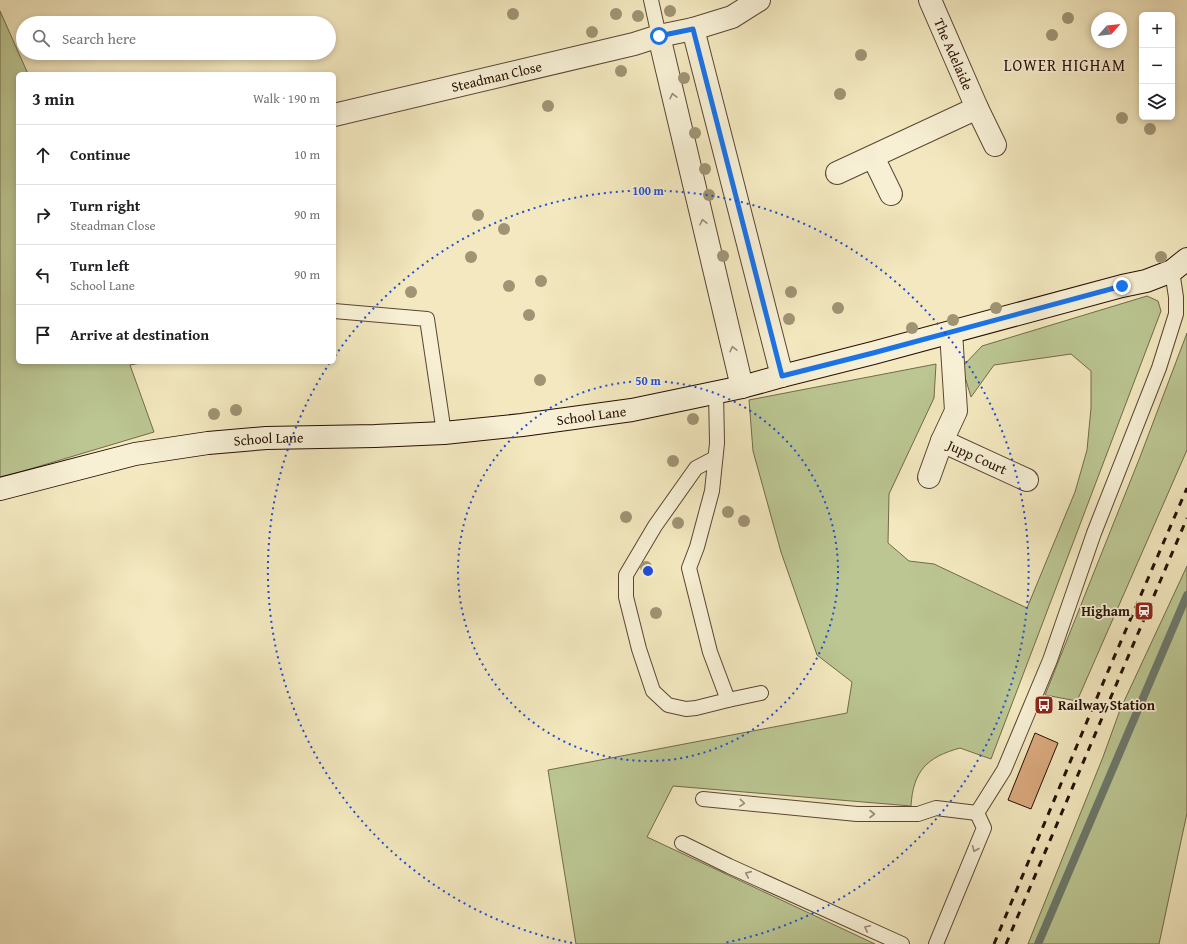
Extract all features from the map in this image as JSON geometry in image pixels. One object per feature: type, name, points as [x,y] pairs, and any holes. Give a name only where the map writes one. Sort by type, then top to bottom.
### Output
[{"type":"street","name":"Steadman Close","points":[[336,115],[693,29],[732,17],[759,0]]},
{"type":"street","name":"The Adelaide","points":[[930,0],[977,108],[995,145]]},
{"type":"street","points":[[693,29],[782,376]]},
{"type":"street","points":[[659,36],[742,387]]},
{"type":"street","name":"The Adelaide","points":[[837,174],[977,108]]},
{"type":"street","points":[[872,157],[891,194]]},
{"type":"street","name":"School Lane","points":[[0,489],[135,454],[215,443],[266,438],[444,433],[522,425],[632,410],[742,387],[1122,286],[1146,281],[1180,265]]},
{"type":"street","name":"Jupp Court","points":[[951,332],[956,412],[942,441],[1027,480]]},
{"type":"street","points":[[929,476],[942,441]]},
{"type":"lane","points":[[650,0],[659,36]]},
{"type":"lane","points":[[977,813],[1004,770],[1050,660],[1094,533],[1159,368],[1176,314],[1176,297],[1180,265]]},
{"type":"lane","points":[[336,311],[428,319],[444,433]]},
{"type":"lane","points":[[716,392],[717,443],[712,491],[697,547],[689,568],[710,652],[728,700]]},
{"type":"lane","points":[[715,458],[696,468],[655,526],[626,575],[626,596],[639,649],[653,691],[668,705],[686,709],[696,708],[761,693]]},
{"type":"lane","points":[[703,799],[857,814],[918,814],[936,808],[977,813]]},
{"type":"lane","points":[[936,944],[984,828],[977,813]]},
{"type":"lane","points":[[682,842],[729,866],[902,944]]},
{"type":"green space","points":[[0,11],[16,47],[16,60],[22,60],[27,72],[16,72],[16,364],[135,364],[130,365],[154,432],[0,478]]},
{"type":"green space","points":[[1147,296],[1158,301],[1161,311],[991,759],[960,748],[939,756],[924,767],[919,775],[912,794],[911,806],[673,786],[647,837],[875,944],[576,944],[548,770],[847,713],[852,682],[817,655],[781,552],[753,451],[749,400],[936,364],[934,398],[889,494],[888,543],[909,561],[934,564],[1027,608],[1075,492],[1087,450],[1091,408],[1091,371],[1071,354],[994,365],[971,397],[962,367],[982,346]]},
{"type":"green space","points":[[1187,333],[1187,450],[1077,701],[1045,695],[1140,457]]},
{"type":"green space","points":[[1187,566],[1187,813],[1159,944],[1028,944],[1103,757],[1120,710]]},
{"type":"building","points":[[1035,733],[1058,743],[1031,809],[1008,800]]},
{"type":"waterway","points":[[1038,944],[1187,595]]},
{"type":"railway","points":[[994,944],[1106,676],[1187,488]]},
{"type":"railway","points":[[1006,944],[1187,518]]},
{"type":"place","name":"Higham","points":[[1144,611]]},
{"type":"place","name":"Railway Station","points":[[1044,705]]},
{"type":"district","name":"LOWER HIGHAM","points":[[1065,65]]},
{"type":"route","points":[[659,36],[693,29],[782,376],[1122,286]]}]
